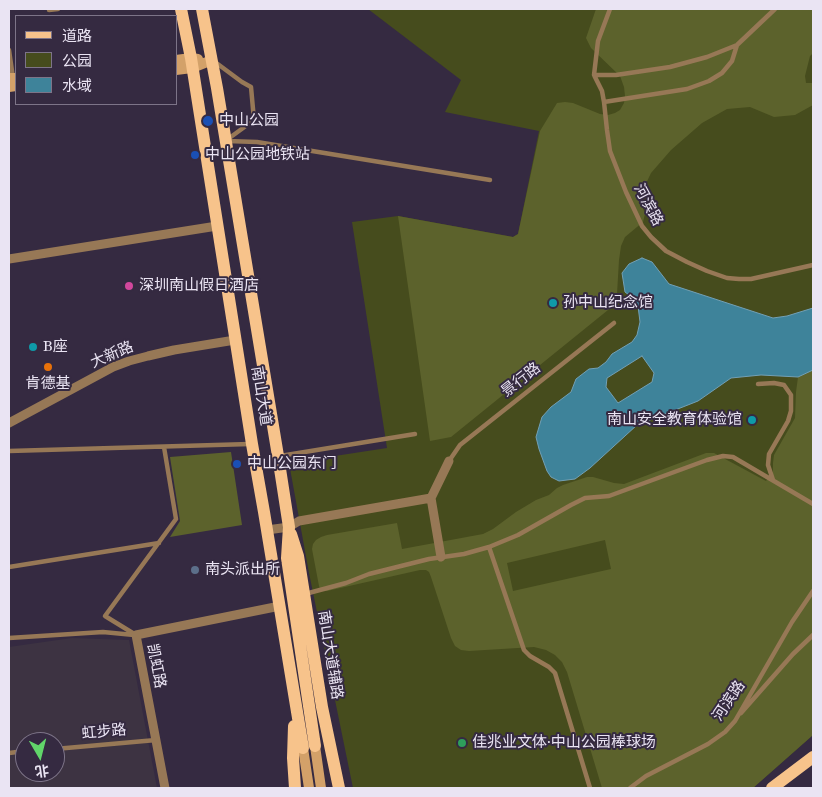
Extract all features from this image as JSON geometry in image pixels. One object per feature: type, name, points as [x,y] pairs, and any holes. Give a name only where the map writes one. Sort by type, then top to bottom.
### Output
[{"type":"main road","name":"南山大道","points":[[181,9],[280,606],[301,695]]},
{"type":"main road","name":"南山大道","points":[[202,9],[226,141],[289,527],[287,558],[301,695],[309,747],[321,788]]},
{"type":"main road","points":[[178,60],[191,63]]},
{"type":"main road","points":[[178,69],[191,63],[212,60]]},
{"type":"main road","name":"南山大道辅路","points":[[289,527],[298,556],[322,707],[339,788]]},
{"type":"main road","points":[[295,788],[293,758],[301,695]]},
{"type":"main road","name":"南山大道","points":[[309,747],[309,788]]},
{"type":"main road","points":[[772,788],[813,757]]},
{"type":"street","points":[[9,258],[217,226]]},
{"type":"street","name":"大新路","points":[[9,423],[129,361],[174,350],[235,340]]},
{"type":"street","points":[[441,557],[431,498],[449,462]]},
{"type":"street","points":[[267,530],[289,527],[299,521],[431,498]]},
{"type":"street","name":"凯虹路","points":[[165,788],[136,635],[280,606]]},
{"type":"lane","points":[[49,9],[58,9]]},
{"type":"lane","points":[[610,9],[598,41],[594,76],[616,75],[670,67],[707,57],[737,45],[775,9]]},
{"type":"lane","points":[[604,102],[687,89],[710,81],[722,73],[732,61],[737,45]]},
{"type":"lane","points":[[9,50],[13,82]]},
{"type":"lane","points":[[212,60],[251,87],[254,120],[226,141]]},
{"type":"lane","name":"河滨路","points":[[594,76],[602,91],[610,150],[626,192],[642,226],[666,251],[707,271],[727,278],[751,279],[813,266]]},
{"type":"lane","points":[[226,141],[257,142],[490,180]]},
{"type":"lane","name":"景行路","points":[[449,462],[460,445],[614,322]]},
{"type":"lane","points":[[758,384],[774,383],[784,385],[791,395],[791,411],[788,421],[769,454],[768,465],[773,480]]},
{"type":"lane","points":[[278,456],[415,434]]},
{"type":"lane","points":[[9,451],[252,444]]},
{"type":"lane","points":[[136,635],[105,616],[176,519],[164,447]]},
{"type":"lane","points":[[304,594],[429,558],[464,554],[489,547],[518,535],[586,498],[609,496],[707,460],[723,456],[734,457],[813,504]]},
{"type":"lane","points":[[9,567],[159,543]]},
{"type":"lane","points":[[489,547],[524,650],[530,656],[550,667],[555,674],[590,788]]},
{"type":"lane","name":"河滨路","points":[[630,788],[646,776],[708,744],[725,732],[735,721],[792,622],[813,591]]},
{"type":"lane","points":[[9,638],[103,632],[136,635]]},
{"type":"lane","points":[[735,721],[793,654],[813,636]]},
{"type":"lane","name":"虹步路","points":[[65,748],[156,740]]},
{"type":"shaded area","points":[[72,638],[129,640],[157,788],[9,788],[9,647]]},
{"type":"green space","points":[[368,9],[813,9],[813,735],[753,788],[353,788],[309,573],[289,463],[387,448],[352,222],[398,216],[513,237],[518,234],[539,131],[445,112],[461,80]]},
{"type":"green space","points":[[596,9],[813,9],[813,53],[810,56],[805,76],[806,83],[813,83],[813,105],[795,115],[774,117],[750,107],[727,109],[702,123],[671,150],[651,173],[641,194],[641,203],[645,214],[643,222],[625,237],[621,246],[615,304],[451,437],[430,441],[398,216],[513,237],[518,234],[540,131],[557,103],[573,103],[600,114],[608,115],[620,110],[624,103],[624,87],[620,76],[591,48],[586,38]]},
{"type":"green space","points":[[813,370],[813,735],[753,788],[602,788],[567,672],[562,662],[555,655],[534,647],[461,650],[455,646],[451,638],[431,577],[426,570],[327,591],[320,589],[312,549],[316,540],[327,535],[397,523],[402,549],[483,534],[516,512],[536,500],[549,495],[563,485],[587,477],[624,484],[706,453],[714,453],[766,481],[773,472],[774,455],[795,418],[798,377]],"holes":[[[605,540],[611,569],[513,591],[507,563]]]},
{"type":"green space","points":[[231,452],[242,525],[170,537],[180,521],[170,457]]},
{"type":"water","points":[[642,258],[652,262],[669,284],[773,318],[813,308],[813,370],[798,377],[761,375],[731,378],[698,401],[637,425],[590,468],[575,479],[559,481],[551,477],[547,471],[539,449],[536,437],[542,417],[551,407],[571,392],[576,379],[589,369],[598,368],[612,354],[632,342],[637,335],[640,322],[638,306],[633,298],[625,292],[622,273],[629,264]],"holes":[[[642,356],[654,373],[652,382],[618,403],[606,387],[607,378]]]},
{"type":"place","name":"中山公园","points":[[208,121]]},
{"type":"place","name":"中山公园地铁站","points":[[195,155]]},
{"type":"place","name":"深圳南山假日酒店","points":[[129,286]]},
{"type":"place","name":"孙中山纪念馆","points":[[553,303]]},
{"type":"place","name":"B座","points":[[33,347]]},
{"type":"place","name":"肯德基","points":[[48,367]]},
{"type":"place","name":"南山安全教育体验馆","points":[[752,420]]},
{"type":"place","name":"中山公园东门","points":[[237,464]]},
{"type":"place","name":"南头派出所","points":[[195,570]]},
{"type":"place","name":"佳兆业文体·中山公园棒球场","points":[[462,743]]}]
